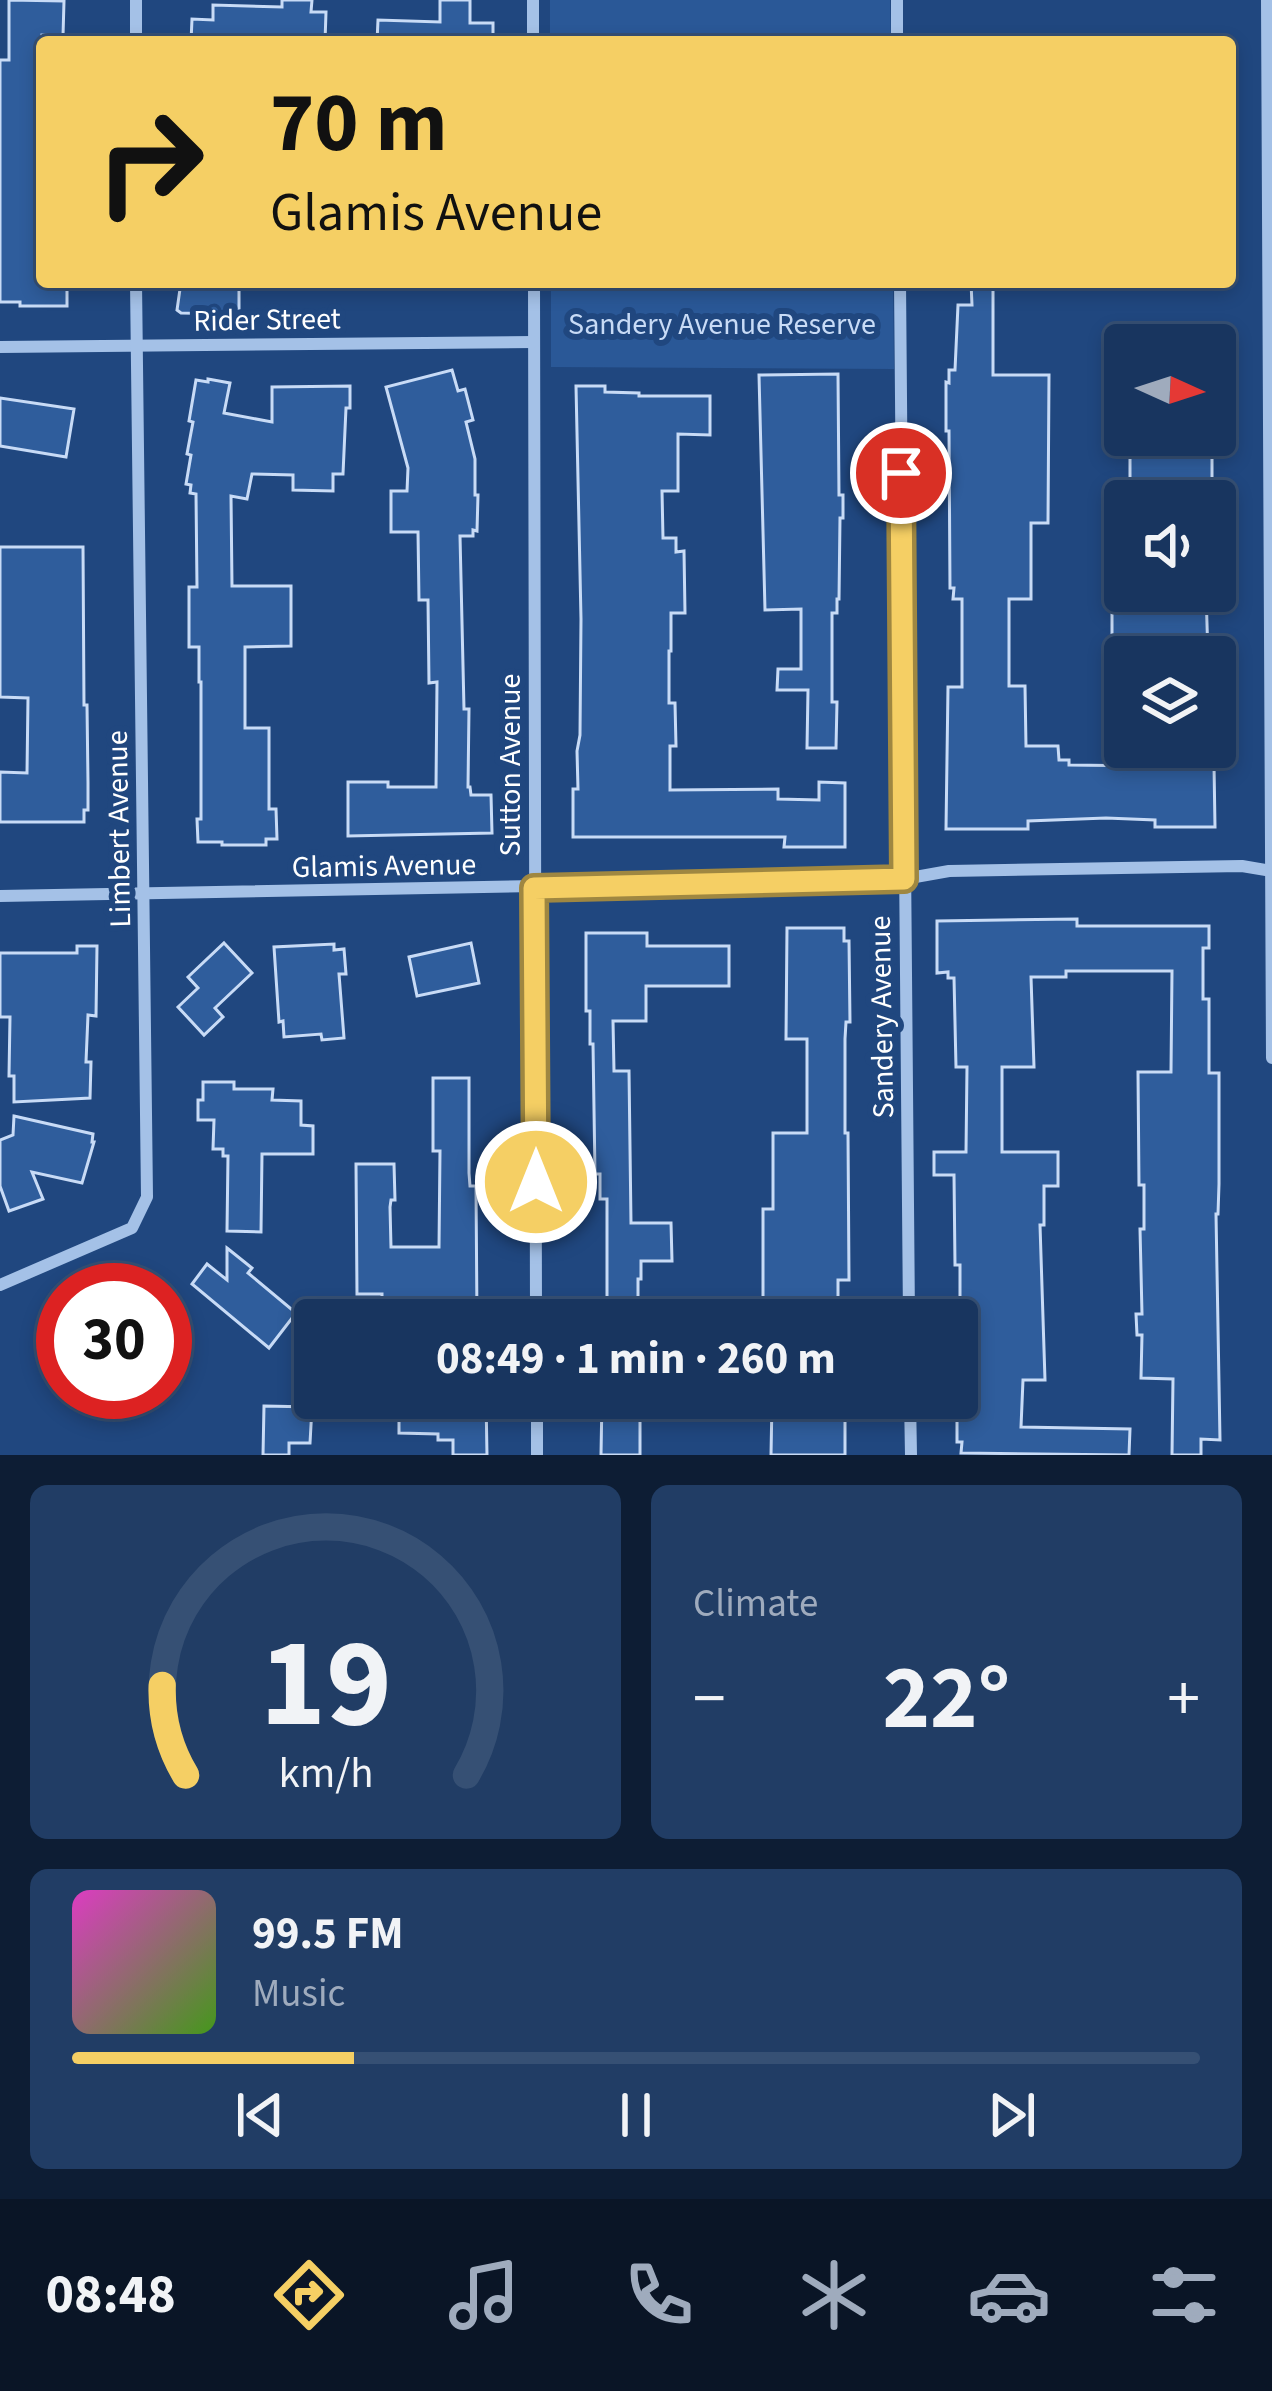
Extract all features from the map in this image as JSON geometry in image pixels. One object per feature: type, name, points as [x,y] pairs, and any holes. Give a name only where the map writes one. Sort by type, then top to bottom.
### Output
[{"type":"street","points":[[136,0],[136,36]]},
{"type":"street","points":[[533,0],[533,36]]},
{"type":"street","points":[[897,0],[898,36]]},
{"type":"street","points":[[1267,0],[1272,1058]]},
{"type":"street","name":"Limbert Avenue","points":[[0,1285],[132,1228],[147,1197],[136,288]]},
{"type":"street","name":"Sutton Avenue","points":[[534,288],[536,1299]]},
{"type":"street","name":"Sandery Avenue","points":[[899,288],[909,1299]]},
{"type":"street","name":"Rider Street","points":[[0,347],[534,341]]},
{"type":"street","name":"Glamis Avenue","points":[[0,896],[904,879],[949,871],[1241,866],[1271,871]]},
{"type":"street","points":[[537,1419],[537,1455]]},
{"type":"street","points":[[910,1419],[911,1455]]},
{"type":"green space","points":[[550,0],[890,0],[891,36],[550,36]]},
{"type":"green space","name":"Sandery Avenue Reserve","points":[[551,288],[893,288],[894,369],[551,367]]},
{"type":"building","points":[[9,0],[64,1],[63,36],[36,36],[36,288],[67,288],[67,306],[0,302],[0,60],[9,60]]},
{"type":"building","points":[[282,0],[312,0],[311,12],[326,12],[325,36],[191,36],[192,19],[213,20],[213,5],[282,7]]},
{"type":"building","points":[[440,0],[470,0],[470,23],[493,23],[493,36],[377,36],[378,20],[440,22]]},
{"type":"building","points":[[180,288],[239,288],[239,314],[177,310]]},
{"type":"building","points":[[971,288],[993,288],[993,375],[1049,375],[1048,523],[1031,523],[1031,599],[1009,599],[1009,686],[1025,686],[1026,746],[1058,746],[1059,760],[1069,760],[1069,765],[1214,768],[1215,827],[1155,827],[1155,820],[1106,818],[1028,821],[1028,829],[946,829],[948,687],[962,687],[962,599],[953,599],[954,588],[950,588],[946,431],[946,382],[949,370],[955,370],[958,305],[972,305]]},
{"type":"building","points":[[452,370],[458,391],[465,389],[473,420],[466,422],[478,495],[477,531],[473,530],[473,536],[460,536],[468,787],[471,795],[491,795],[492,833],[348,836],[348,782],[436,787],[437,682],[429,683],[428,600],[419,600],[418,532],[391,532],[391,491],[407,491],[408,468],[386,387]]},
{"type":"building","points":[[838,374],[843,518],[839,599],[837,613],[832,613],[836,748],[807,748],[808,690],[777,690],[778,669],[801,669],[801,609],[765,610],[759,375]]},
{"type":"building","points":[[196,380],[230,383],[224,413],[272,422],[272,387],[350,386],[343,474],[333,474],[333,491],[293,490],[293,475],[252,474],[247,499],[231,496],[232,586],[291,586],[291,646],[245,647],[245,728],[269,728],[269,809],[276,809],[277,839],[266,839],[266,845],[198,842],[201,682],[199,647],[189,647],[189,587],[197,587],[196,494],[186,484]]},
{"type":"building","points":[[576,386],[605,386],[605,392],[639,396],[710,396],[710,435],[678,434],[678,491],[662,491],[663,538],[676,538],[676,552],[684,551],[685,613],[671,613],[669,703],[675,703],[676,746],[670,746],[670,790],[778,789],[778,799],[819,800],[819,782],[845,783],[845,847],[784,847],[785,837],[573,837],[581,619]]},
{"type":"building","points":[[0,398],[74,409],[66,457],[0,446]]},
{"type":"building","points":[[1130,456],[1212,456],[1212,480],[1130,480]]},
{"type":"building","points":[[0,547],[83,547],[88,783],[84,822],[0,822],[0,772],[27,773],[28,698],[0,697]]},
{"type":"building","points":[[1112,612],[1207,612],[1207,636],[1112,636]]},
{"type":"building","points":[[1077,919],[1077,926],[1209,926],[1209,948],[1203,948],[1203,999],[1209,999],[1209,1073],[1219,1073],[1220,1440],[1201,1439],[1201,1455],[1172,1455],[1173,1379],[1141,1378],[1142,1335],[1137,1335],[1136,1314],[1142,1314],[1140,1229],[1144,1229],[1138,1072],[1171,1072],[1172,971],[1066,971],[1066,977],[1031,977],[1034,1067],[1002,1067],[1002,1152],[1058,1152],[1058,1186],[1044,1186],[1044,1225],[1040,1225],[1045,1380],[1023,1380],[1021,1427],[1130,1429],[1129,1455],[961,1453],[957,1419],[978,1419],[978,1299],[960,1299],[954,1175],[934,1175],[934,1152],[966,1152],[967,1067],[956,1067],[954,978],[948,978],[948,972],[937,973],[937,921]]},
{"type":"building","points":[[787,928],[844,928],[844,941],[849,941],[845,1133],[849,1280],[838,1280],[838,1299],[763,1299],[763,1209],[773,1209],[773,1133],[807,1133],[807,1039],[786,1039]]},
{"type":"building","points":[[586,933],[647,933],[647,946],[729,946],[729,986],[646,986],[646,1021],[613,1021],[614,1071],[629,1071],[631,1223],[671,1223],[672,1261],[641,1261],[638,1299],[607,1299],[607,1199],[600,1199],[600,1174],[595,1174],[593,1044],[590,1011],[586,1011]]},
{"type":"building","points":[[224,943],[252,973],[215,1008],[223,1017],[204,1035],[178,1007],[198,988],[188,977]]},
{"type":"building","points":[[471,943],[479,983],[417,996],[409,957]]},
{"type":"building","points":[[334,944],[334,950],[344,949],[346,974],[339,974],[344,1038],[322,1040],[321,1034],[284,1037],[274,947]]},
{"type":"building","points":[[77,946],[97,946],[96,1016],[88,1015],[90,1098],[14,1102],[14,1076],[9,1076],[10,1017],[0,1017],[0,953],[77,953]]},
{"type":"building","points":[[433,1078],[469,1078],[477,1299],[382,1299],[382,1294],[357,1294],[356,1164],[394,1164],[391,1247],[439,1247],[440,1151],[433,1151]]},
{"type":"building","points":[[203,1082],[234,1082],[234,1089],[273,1089],[272,1100],[301,1101],[301,1125],[313,1126],[313,1154],[262,1154],[261,1232],[227,1231],[228,1156],[223,1156],[223,1149],[213,1149],[214,1120],[198,1120]]},
{"type":"building","points":[[14,1116],[93,1134],[82,1183],[32,1172],[43,1199],[9,1211],[0,1186],[0,1140],[13,1135]]},
{"type":"building","points":[[227,1248],[252,1268],[248,1273],[294,1311],[269,1348],[192,1284],[207,1264],[227,1280]]},
{"type":"building","points":[[264,1406],[294,1407],[294,1419],[311,1419],[310,1443],[289,1443],[289,1455],[263,1455]]},
{"type":"building","points":[[399,1419],[486,1419],[487,1455],[453,1455],[453,1440],[438,1440],[438,1434],[399,1433]]},
{"type":"building","points":[[602,1419],[640,1419],[640,1455],[601,1455]]},
{"type":"building","points":[[772,1419],[845,1419],[845,1455],[771,1455]]},
{"type":"route","points":[[536,1182],[534,888],[904,879],[901,473]]}]
